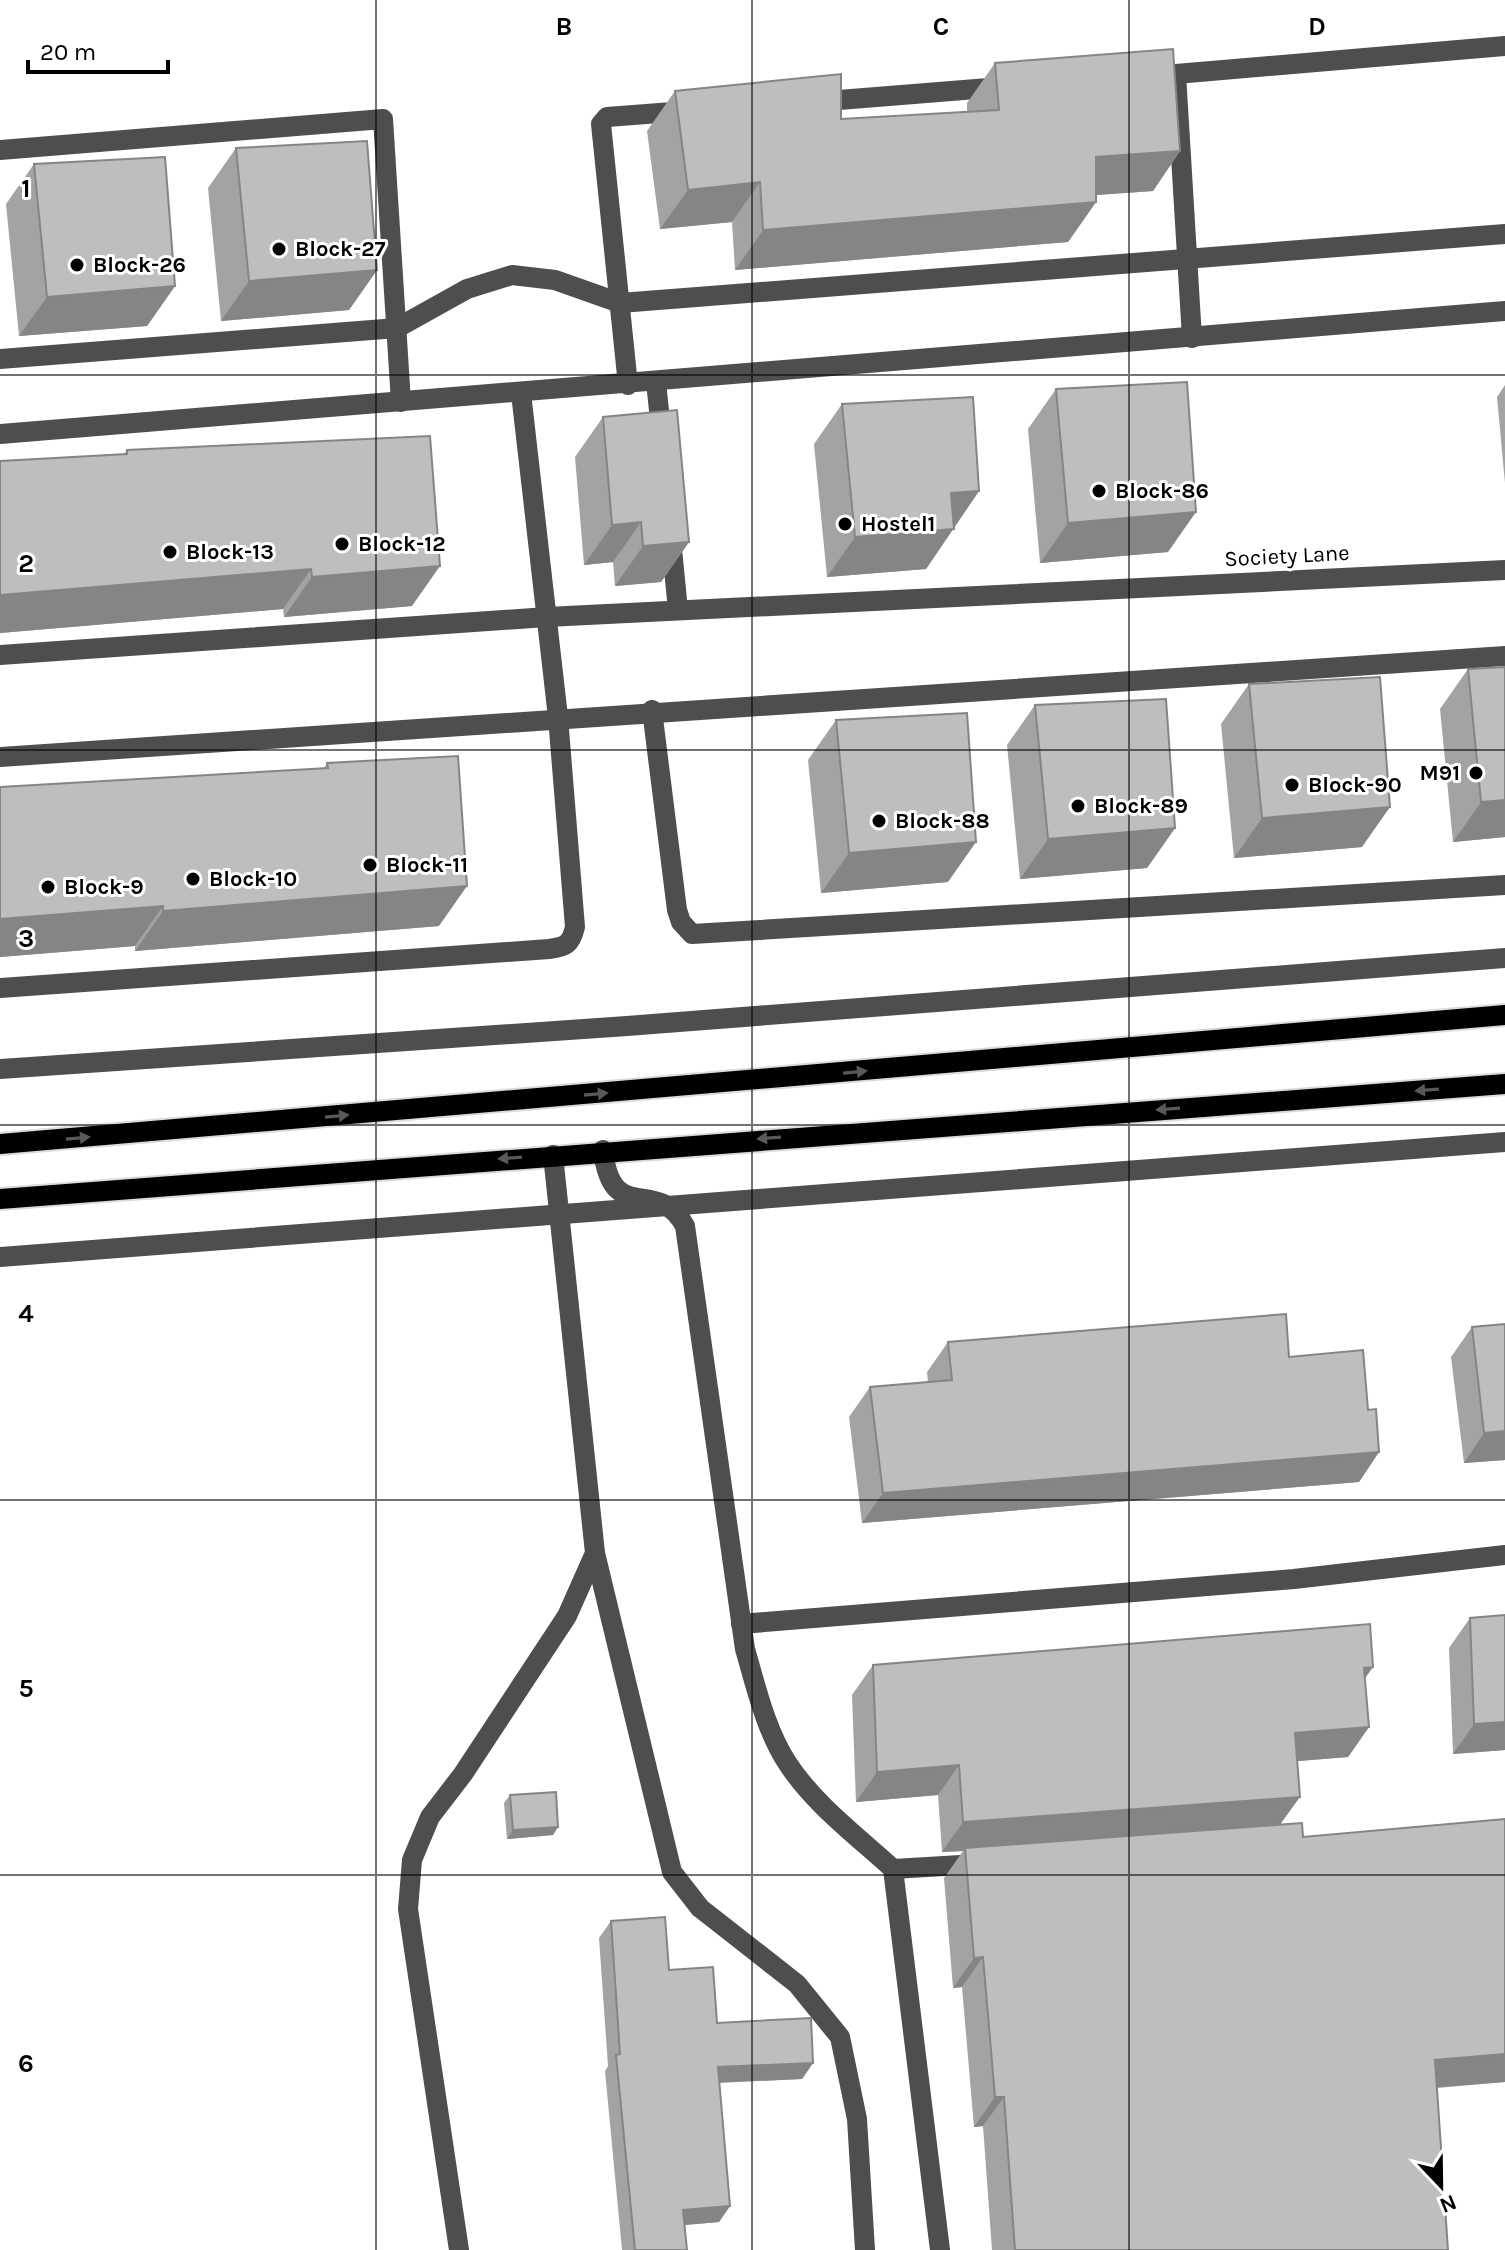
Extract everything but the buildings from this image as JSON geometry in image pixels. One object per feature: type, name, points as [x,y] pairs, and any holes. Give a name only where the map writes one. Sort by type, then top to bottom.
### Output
[{"type":"main road","points":[[0,1144],[1505,1015]]},
{"type":"main road","points":[[0,1199],[603,1150],[1505,1084]]},
{"type":"street","points":[[1129,78],[1505,46]]},
{"type":"street","points":[[1176,74],[1192,338]]},
{"type":"street","points":[[797,103],[1018,86]]},
{"type":"street","points":[[628,385],[602,119],[702,110]]},
{"type":"street","points":[[0,150],[383,119],[401,402]]},
{"type":"street","points":[[0,359],[397,328],[467,289],[512,275],[555,280],[620,303],[1505,234]]},
{"type":"street","points":[[0,434],[1505,311]]},
{"type":"street","points":[[656,382],[663,458]]},
{"type":"street","points":[[0,988],[566,947],[572,940],[575,927],[558,717],[521,393]]},
{"type":"street","points":[[669,519],[678,610]]},
{"type":"street","name":"Society Lane","points":[[0,655],[547,617],[1505,570]]},
{"type":"street","points":[[0,757],[652,710],[1505,656]]},
{"type":"street","points":[[652,710],[677,910],[681,922],[692,934],[1505,885]]},
{"type":"street","points":[[0,1069],[627,1026],[1505,958]]},
{"type":"street","points":[[0,1257],[1505,1142]]},
{"type":"street","points":[[603,1150],[606,1177],[618,1192],[668,1205],[678,1213],[688,1241],[741,1624],[764,1712],[786,1762],[812,1796],[893,1869],[940,2250]]},
{"type":"street","points":[[553,1155],[595,1553],[672,1872],[700,1908],[797,1984],[840,2037],[857,2119],[865,2250]]},
{"type":"street","points":[[459,2250],[408,1909],[412,1860],[430,1817],[463,1774],[567,1616],[595,1553]]},
{"type":"street","points":[[741,1624],[1294,1579],[1505,1555]]},
{"type":"street","points":[[893,1869],[992,1863]]},
{"type":"place","name":"Block-27","points":[[279,249]]},
{"type":"place","name":"Block-26","points":[[77,265]]},
{"type":"place","name":"Block-86","points":[[1099,491]]},
{"type":"place","name":"Hostel1","points":[[845,524]]},
{"type":"place","name":"Block-12","points":[[342,544]]},
{"type":"place","name":"Block-13","points":[[170,552]]},
{"type":"place","name":"M91","points":[[1476,773]]},
{"type":"place","name":"Block-90","points":[[1292,785]]},
{"type":"place","name":"Block-89","points":[[1078,806]]},
{"type":"place","name":"Block-88","points":[[879,821]]},
{"type":"place","name":"Block-11","points":[[370,865]]},
{"type":"place","name":"Block-10","points":[[193,879]]},
{"type":"place","name":"Block-9","points":[[48,887]]}]
